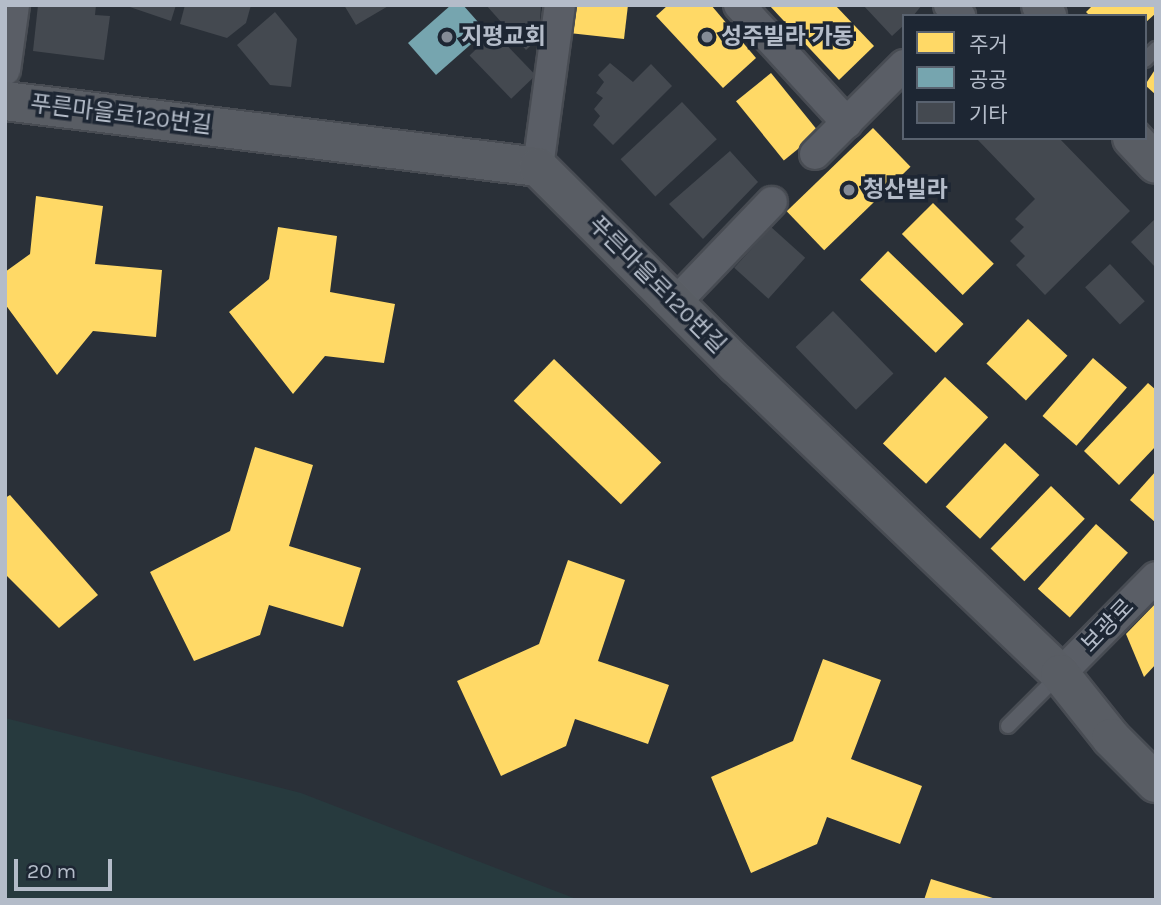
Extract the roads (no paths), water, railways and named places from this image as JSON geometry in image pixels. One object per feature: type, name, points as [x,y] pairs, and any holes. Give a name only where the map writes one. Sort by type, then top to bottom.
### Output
[{"type":"street","points":[[5,70],[14,5]]},
{"type":"street","points":[[538,167],[560,5]]},
{"type":"street","points":[[739,5],[847,123]]},
{"type":"street","points":[[815,154],[902,67]]},
{"type":"street","name":"푸른마을로120번길","points":[[5,100],[538,167],[675,303],[1060,674],[1111,738],[1156,783]]},
{"type":"street","points":[[1134,140],[1156,164]]},
{"type":"street","points":[[675,303],[772,202]]},
{"type":"street","name":"보광로","points":[[1060,674],[1156,577]]},
{"type":"lane","points":[[1008,726],[1060,674]]},
{"type":"place","name":"지평교회","points":[[447,37]]},
{"type":"place","name":"성주빌라 가동","points":[[707,37]]},
{"type":"place","name":"청산빌라","points":[[849,190]]}]
